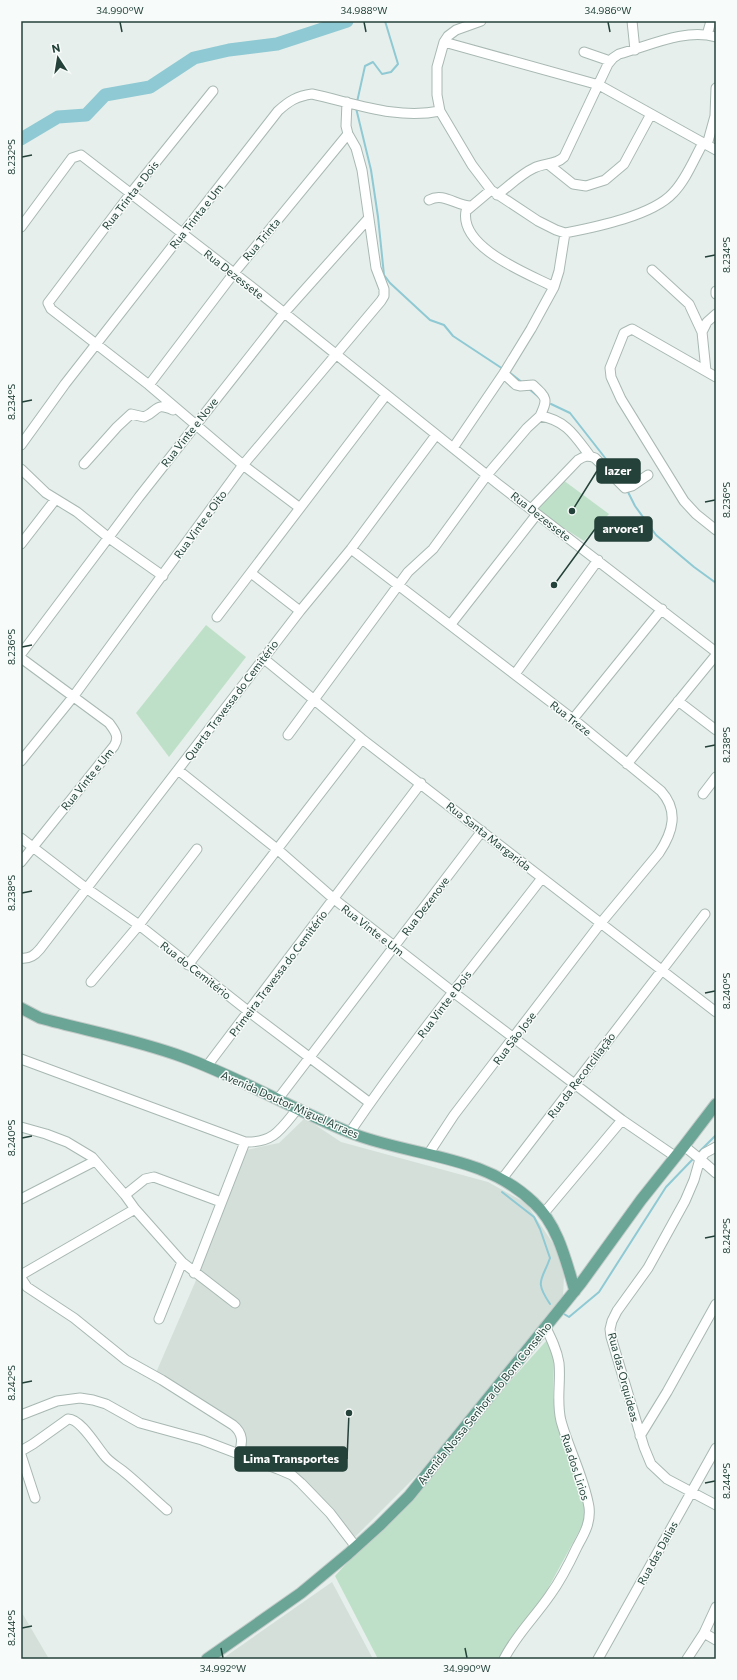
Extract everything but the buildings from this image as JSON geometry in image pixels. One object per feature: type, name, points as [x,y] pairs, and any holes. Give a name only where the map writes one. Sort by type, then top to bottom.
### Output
[{"type":"main road","name":"Avenida Doutor Miguel Arraes","points":[[21,1008],[40,1018],[151,1046],[207,1066],[350,1132],[387,1144],[457,1161],[484,1170],[502,1179],[524,1194],[544,1213],[558,1240],[575,1291]]},
{"type":"main road","name":"Avenida Nossa Senhora do Bom Conselho","points":[[207,1659],[299,1595],[356,1547],[409,1496],[545,1326],[575,1291],[640,1200],[676,1157],[716,1104]]},
{"type":"street","points":[[481,21],[456,30],[448,36],[444,42],[437,68],[437,95],[440,112],[472,165],[494,192],[538,221],[565,233],[655,208],[673,194],[680,186],[705,144],[715,116],[716,88]]},
{"type":"street","points":[[632,21],[635,50]]},
{"type":"street","points":[[554,287],[512,266],[487,250],[473,235],[466,220],[466,211],[471,206],[529,171],[557,162],[564,157],[610,61],[619,54],[683,36],[695,34],[712,36],[711,21]]},
{"type":"street","points":[[444,42],[599,85],[716,150]]},
{"type":"street","points":[[584,52],[610,61]]},
{"type":"street","name":"Rua Trinta e Dois","points":[[97,344],[51,309],[48,303],[131,193],[213,91]]},
{"type":"street","name":"Rua Trinta e Um","points":[[97,344],[278,111],[290,100],[312,94],[349,102]]},
{"type":"street","points":[[368,219],[362,170],[356,148],[348,134],[346,126],[349,102],[392,113],[407,115],[424,115],[440,112]]},
{"type":"street","points":[[548,164],[573,184],[586,186],[604,180],[624,164],[651,114]]},
{"type":"street","name":"Rua Trinta","points":[[149,385],[234,273],[348,134]]},
{"type":"street","name":"Rua Dezessete","points":[[21,227],[72,158],[82,155],[234,273],[534,512],[662,609],[716,653]]},
{"type":"street","points":[[429,200],[439,197],[463,205],[471,206]]},
{"type":"street","name":"Rua Vinte e Oito","points":[[21,761],[73,697],[243,466],[336,354],[378,307],[384,292],[376,268],[368,219]]},
{"type":"street","name":"Rua Vinte e Nove","points":[[21,654],[139,497],[284,313],[368,219]]},
{"type":"street","points":[[453,448],[505,371],[531,329],[554,287],[559,271],[565,233]]},
{"type":"street","points":[[652,270],[689,304],[702,332],[706,371]]},
{"type":"street","points":[[702,332],[707,322],[716,314]]},
{"type":"street","points":[[716,377],[632,329],[624,333],[610,368],[610,377],[620,399],[680,494],[696,514],[716,530]]},
{"type":"street","points":[[21,444],[97,344],[149,385],[194,426],[243,466],[300,508]]},
{"type":"street","points":[[288,735],[408,572],[433,550],[488,475],[527,428],[540,416],[546,404],[545,397],[533,385],[516,385],[505,371]]},
{"type":"street","points":[[217,617],[386,395]]},
{"type":"street","points":[[84,464],[131,414],[144,417],[160,406],[163,406],[181,414]]},
{"type":"street","points":[[540,416],[558,421],[565,426],[590,456]]},
{"type":"street","name":"Quarta Travessa do Cemitério","points":[[21,958],[29,958],[37,953],[263,658],[351,549],[436,435]]},
{"type":"street","points":[[451,624],[534,512],[578,460],[584,456],[595,458],[627,488],[648,475]]},
{"type":"street","points":[[21,469],[55,500],[77,512],[109,538],[163,576]]},
{"type":"street","points":[[21,544],[55,500]]},
{"type":"street","name":"Rua Treze","points":[[351,549],[573,718],[662,791],[667,798],[673,812],[672,824],[666,843],[600,924]]},
{"type":"street","points":[[515,674],[598,560]]},
{"type":"street","points":[[251,573],[300,611]]},
{"type":"street","points":[[573,718],[662,609]]},
{"type":"street","points":[[628,764],[716,653]]},
{"type":"street","name":"Rua Vinte e Um","points":[[21,658],[109,723],[116,733],[117,740],[114,746],[21,862]]},
{"type":"street","name":"Rua Santa Margarida","points":[[263,658],[362,739],[716,1012]]},
{"type":"street","points":[[678,701],[716,730]]},
{"type":"street","points":[[188,965],[362,739]]},
{"type":"street","name":"Rua Vinte e Um","points":[[178,770],[277,849],[334,899],[453,992],[622,1120],[676,1157]]},
{"type":"street","points":[[703,794],[716,777]]},
{"type":"street","name":"Primeira Travessa do Cemitério","points":[[207,1066],[421,783]]},
{"type":"street","name":"Rua Dezenove","points":[[278,1099],[482,831]]},
{"type":"street","name":"Rua do Cemitério","points":[[21,838],[32,848],[138,925],[309,1058],[370,1102]]},
{"type":"street","points":[[91,982],[138,925],[197,849]]},
{"type":"street","name":"Rua Vinte e Dois","points":[[350,1132],[370,1102],[453,992],[542,878]]},
{"type":"street","name":"Rua da Reconciliação","points":[[502,1179],[705,914]]},
{"type":"street","name":"Rua São Jose","points":[[429,1153],[454,1115],[514,1039],[600,924]]},
{"type":"street","points":[[21,1059],[244,1142],[258,1143],[270,1138],[279,1131],[298,1108]]},
{"type":"street","points":[[544,1213],[622,1120]]},
{"type":"street","points":[[21,1127],[46,1134],[67,1142],[84,1151],[95,1161],[182,1262],[194,1273],[235,1303]]},
{"type":"street","points":[[194,1273],[244,1142]]},
{"type":"street","points":[[684,1146],[716,1172]]},
{"type":"street","points":[[700,1159],[705,1153],[716,1147]]},
{"type":"street","name":"Rua das Orquideas","points":[[700,1159],[694,1180],[685,1202],[648,1268],[617,1311],[610,1329],[640,1436],[651,1464],[667,1479],[716,1505]]},
{"type":"street","points":[[21,1199],[95,1161]]},
{"type":"street","points":[[125,1195],[145,1179],[154,1177],[220,1202]]},
{"type":"street","points":[[135,1209],[21,1276],[27,1287],[79,1321],[126,1360],[162,1380],[233,1425],[242,1435],[242,1444],[239,1454]]},
{"type":"street","points":[[159,1319],[182,1262]]},
{"type":"street","points":[[640,1436],[667,1392],[716,1304]]},
{"type":"street","name":"Rua dos Lirios","points":[[504,1659],[516,1638],[550,1595],[565,1572],[587,1528],[589,1518],[586,1496],[558,1408],[559,1374],[557,1353],[545,1326]]},
{"type":"street","points":[[21,1415],[53,1402],[71,1398],[86,1398],[106,1404],[140,1423],[202,1440],[239,1454],[292,1475],[330,1513],[356,1547]]},
{"type":"street","points":[[21,1451],[68,1419],[72,1419],[78,1423],[105,1457],[124,1471],[167,1510]]},
{"type":"street","name":"Rua das Dalias","points":[[598,1659],[716,1448]]},
{"type":"street","points":[[21,1455],[35,1498]]},
{"type":"street","points":[[688,1659],[704,1633],[716,1607]]},
{"type":"street","points":[[704,1633],[716,1640]]},
{"type":"shaded area","points":[[305,1118],[341,1142],[488,1182],[526,1203],[556,1248],[564,1276],[563,1296],[434,1458],[353,1539],[293,1477],[242,1456],[241,1435],[155,1375],[200,1271],[246,1150],[279,1143]]},
{"type":"shaded area","points":[[332,1582],[373,1659],[222,1659]]},
{"type":"shaded area","points":[[21,1611],[49,1659],[21,1659]]},
{"type":"green space","points":[[563,480],[609,514],[584,541],[534,509]]},
{"type":"green space","points":[[206,625],[246,657],[169,757],[136,713]]},
{"type":"green space","points":[[547,1340],[554,1357],[553,1397],[568,1455],[589,1513],[545,1594],[498,1659],[378,1659],[335,1576]]},
{"type":"waterway","points":[[21,139],[58,117],[86,115],[105,95],[150,87],[194,58],[229,50],[277,44],[347,21]]},
{"type":"waterway","points":[[357,102],[365,66],[373,62],[382,74],[391,72],[398,64],[385,21]]},
{"type":"waterway","points":[[356,108],[371,170],[384,275],[390,283],[430,320],[444,325],[453,336],[503,369]]},
{"type":"waterway","points":[[509,372],[523,383]]},
{"type":"waterway","points":[[529,389],[540,398]]},
{"type":"waterway","points":[[551,404],[570,413],[620,477]]},
{"type":"waterway","points":[[627,490],[635,506],[656,535],[694,567],[716,583]]},
{"type":"waterway","points":[[700,1151],[716,1135]]},
{"type":"waterway","points":[[564,1314],[569,1317],[599,1292],[666,1187],[692,1160]]},
{"type":"waterway","points":[[502,1192],[534,1217],[540,1229],[550,1258],[542,1276],[541,1285],[542,1290],[550,1304]]},
{"type":"place","name":"lazer","points":[[572,511]]},
{"type":"place","name":"arvore1","points":[[554,585]]},
{"type":"place","name":"Lima Transportes","points":[[349,1413]]}]
